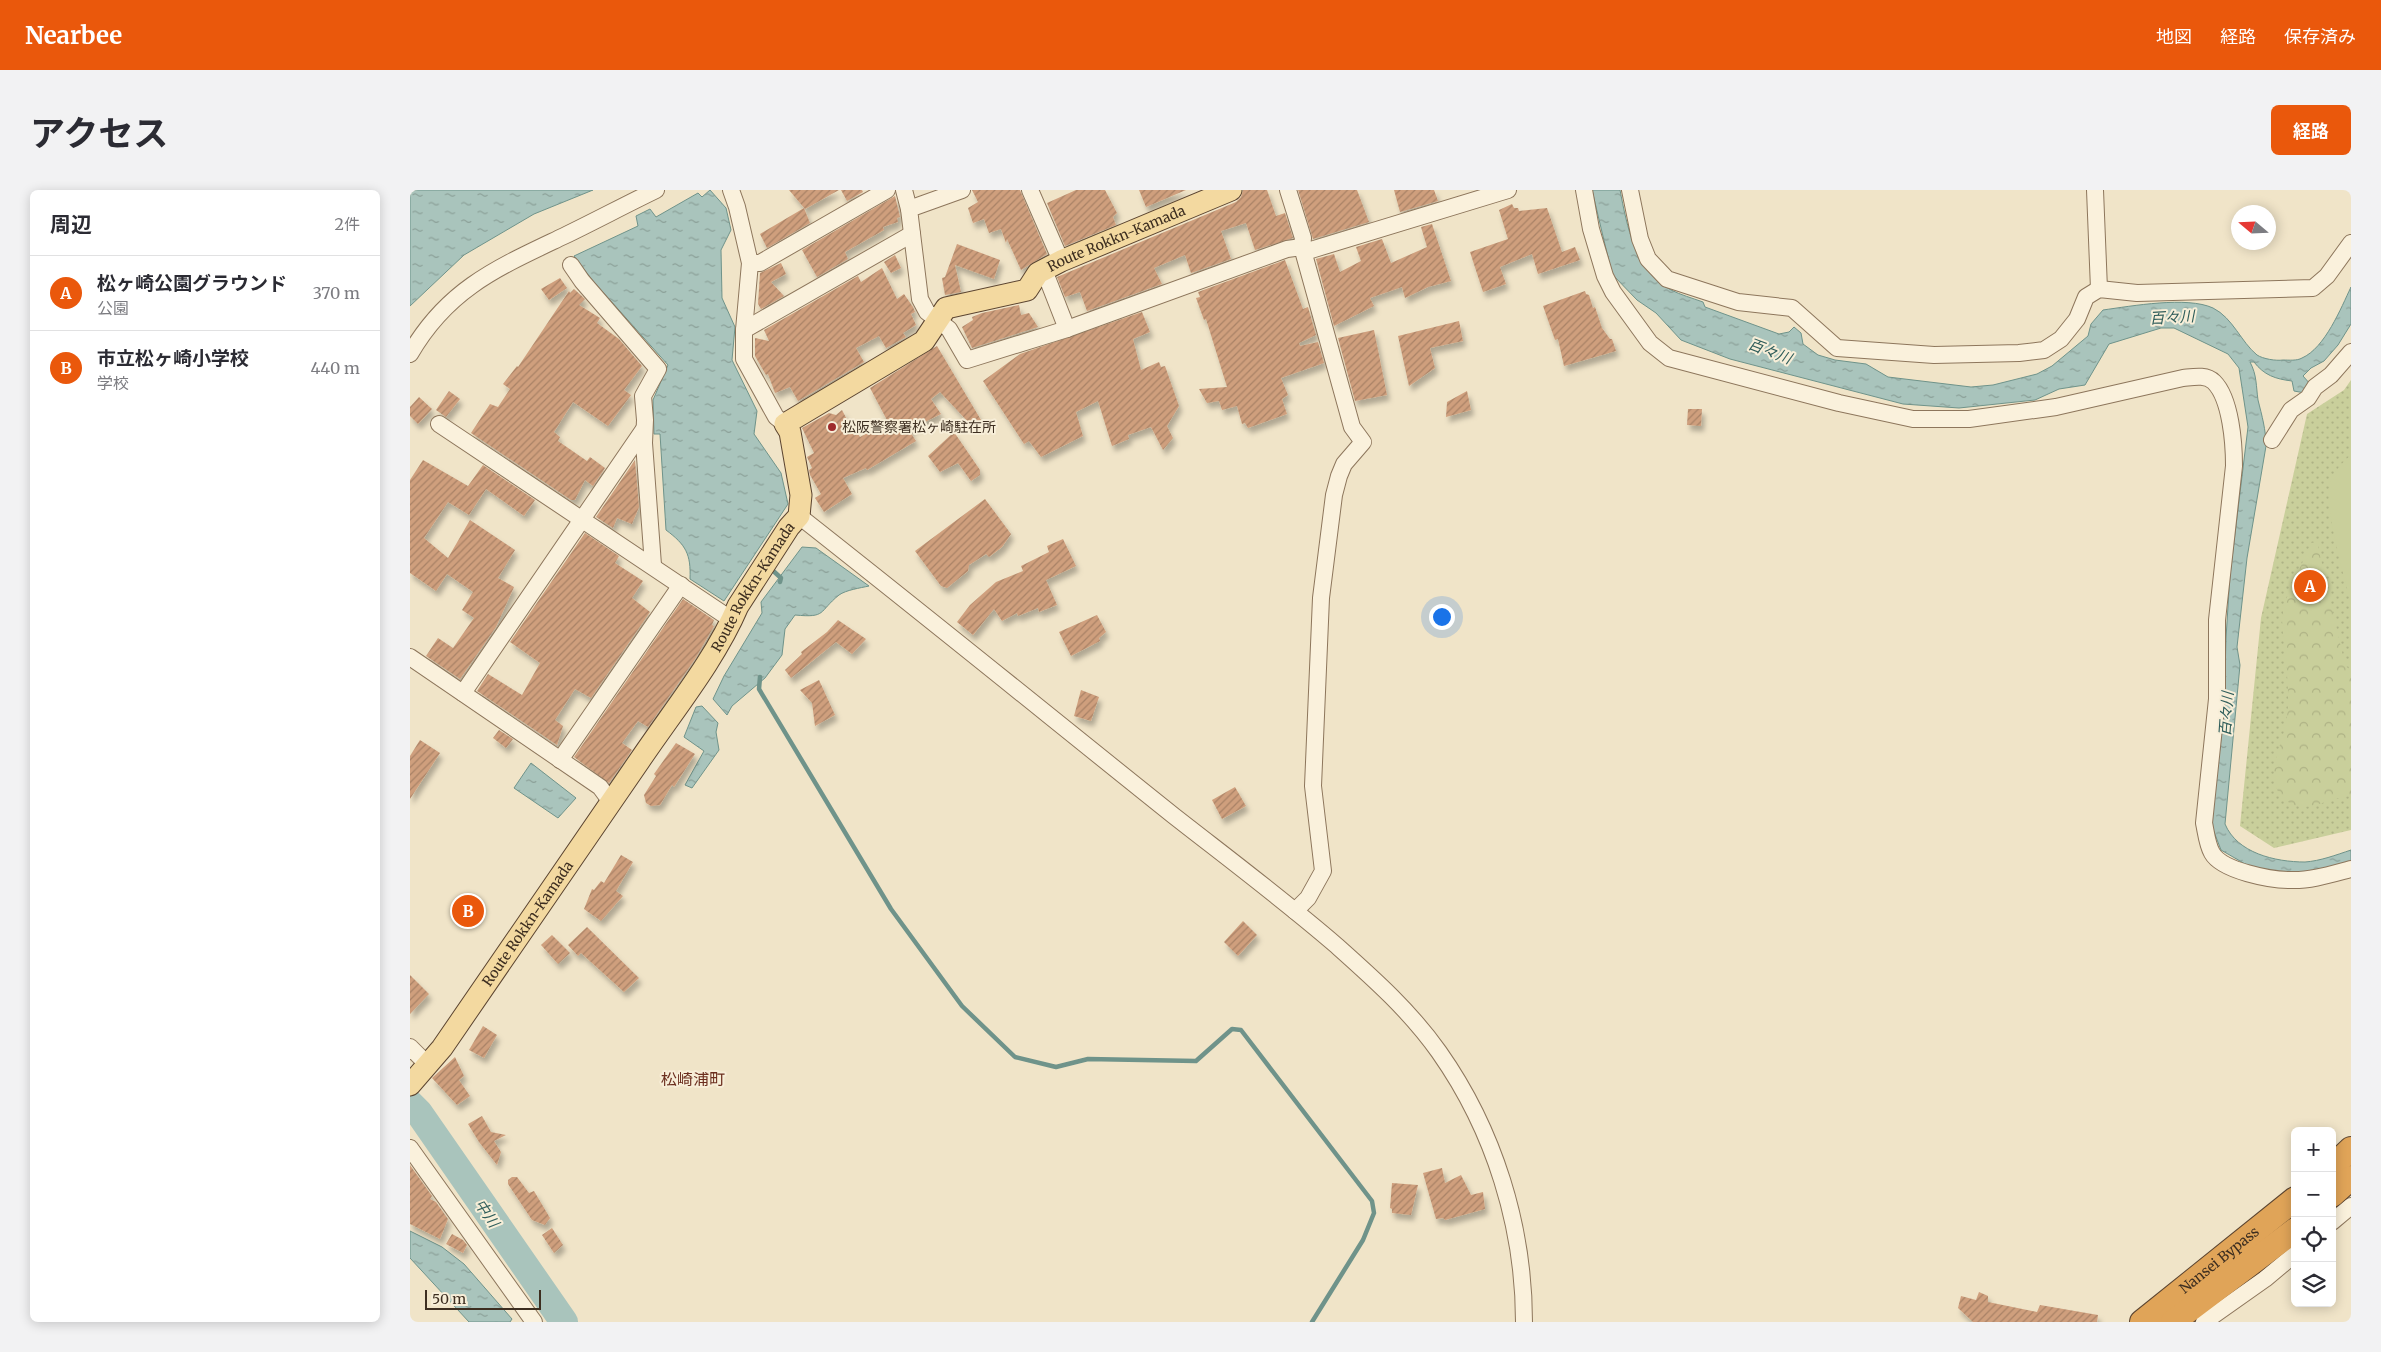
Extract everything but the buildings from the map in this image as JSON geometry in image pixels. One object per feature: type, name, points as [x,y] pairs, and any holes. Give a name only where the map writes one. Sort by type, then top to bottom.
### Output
[{"type":"highway","points":[[2336,1163],[2351,1149]]},
{"type":"highway","points":[[2336,1192],[2351,1178]]},
{"type":"highway","name":"Nansei Bypass","points":[[2142,1322],[2291,1202]]},
{"type":"highway","name":"Nansei Bypass","points":[[2173,1322],[2291,1233]]},
{"type":"main road","name":"Route Rokkn-Kamada","points":[[418,1076],[442,1048],[699,673],[794,522],[801,495],[790,432],[784,424],[924,341],[936,320],[946,308],[1027,290],[1038,273],[1052,265],[1232,190]]},
{"type":"street","points":[[731,190],[750,263],[744,330],[744,359],[776,417],[784,424]]},
{"type":"street","points":[[750,263],[760,263],[887,190]]},
{"type":"street","points":[[904,190],[909,209],[920,299],[927,312],[949,329],[967,360],[1067,329],[1287,249],[1302,247],[1311,250],[1508,190]]},
{"type":"street","points":[[909,209],[962,190]]},
{"type":"street","points":[[1030,190],[1052,265],[1067,329]]},
{"type":"street","points":[[1288,190],[1303,238],[1302,247],[1352,426],[1363,442],[1344,464],[1339,476],[1334,495],[1321,598],[1313,786],[1323,872],[1308,898],[1295,911]]},
{"type":"street","points":[[1584,190],[1605,276],[1613,292],[1650,343],[1669,358],[1839,404],[1913,419],[1969,419],[2056,407],[2183,378],[2200,376],[2213,382],[2224,399],[2234,441],[2234,466],[2216,620],[2217,699],[2204,823],[2208,841],[2212,854],[2225,864],[2240,871],[2290,880],[2328,876],[2351,869]]},
{"type":"street","points":[[1630,190],[1640,239],[1648,259],[1667,279],[1738,302],[1792,308],[1837,348],[1934,355],[2019,353],[2044,350],[2061,339],[2077,319],[2086,297],[2099,289],[2137,293],[2312,288],[2327,276],[2351,243]]},
{"type":"street","points":[[2095,190],[2099,289]]},
{"type":"street","points":[[410,354],[444,308],[467,287],[502,265],[653,192]]},
{"type":"street","points":[[744,330],[912,234]]},
{"type":"street","points":[[571,265],[582,281],[658,369],[643,396],[644,443],[653,565]]},
{"type":"street","points":[[2272,440],[2276,437],[2291,410],[2308,398],[2315,388],[2331,375],[2351,352]]},
{"type":"street","points":[[439,424],[583,519],[642,561],[653,565],[681,585],[735,613]]},
{"type":"street","points":[[463,693],[645,428]]},
{"type":"street","points":[[794,522],[1295,911],[1394,997],[1438,1051],[1464,1092],[1498,1166],[1507,1194],[1521,1260],[1524,1322]]},
{"type":"street","points":[[560,760],[681,585]]},
{"type":"street","points":[[410,657],[600,787],[611,802]]},
{"type":"street","points":[[410,1046],[418,1076]]},
{"type":"street","points":[[410,1148],[531,1321]]},
{"type":"street","points":[[2336,1219],[2351,1206]]},
{"type":"street","points":[[2204,1322],[2265,1279],[2291,1257]]},
{"type":"green space","points":[[2351,380],[2351,830],[2274,848],[2240,826],[2261,618],[2307,414],[2344,390]]},
{"type":"green space","points":[[2351,455],[2351,604],[2332,524],[2329,493],[2333,475]]},
{"type":"green space","points":[[2317,542],[2345,665],[2351,671],[2351,796],[2306,807],[2289,803],[2281,796],[2276,787],[2274,767],[2286,725],[2288,705],[2282,618],[2284,604],[2311,543]]},
{"type":"water","points":[[410,190],[593,190],[534,214],[464,255],[410,306]]},
{"type":"water","points":[[710,190],[726,208],[731,230],[721,250],[722,298],[735,327],[732,360],[757,411],[754,434],[781,473],[788,504],[724,601],[690,579],[686,551],[678,540],[666,530],[660,434],[654,434],[653,400],[668,365],[593,281],[574,256],[638,226],[636,216],[650,209],[656,217],[698,193],[702,197]]},
{"type":"water","name":"百々川","points":[[1592,190],[1620,190],[1630,232],[1641,260],[1659,282],[1671,290],[1703,302],[1705,307],[1779,334],[1789,332],[1794,327],[1801,333],[1803,344],[1818,355],[1835,360],[1866,364],[1888,377],[1971,387],[1993,385],[2037,374],[2052,366],[2088,336],[2091,324],[2103,310],[2174,302],[2202,304],[2220,312],[2257,355],[2273,360],[2298,360],[2310,353],[2325,337],[2351,287],[2351,324],[2338,345],[2324,361],[2311,368],[2303,376],[2311,385],[2305,393],[2294,391],[2292,381],[2270,376],[2254,362],[2250,362],[2255,376],[2258,400],[2265,429],[2266,446],[2247,558],[2237,647],[2240,665],[2225,824],[2238,842],[2258,854],[2270,858],[2305,862],[2351,850],[2351,863],[2318,873],[2274,872],[2252,868],[2221,850],[2211,824],[2224,713],[2230,575],[2248,427],[2239,368],[2228,354],[2174,328],[2161,328],[2109,344],[2085,385],[2059,389],[2035,400],[1959,408],[1903,404],[1730,359],[1681,340],[1656,313],[1637,300],[1612,274]]},
{"type":"water","points":[[802,547],[816,548],[869,586],[842,593],[821,612],[812,616],[795,615],[785,629],[782,655],[765,678],[732,706],[727,715],[713,699],[724,676],[762,613],[761,602]]},
{"type":"water","points":[[702,706],[718,723],[716,732],[719,750],[692,788],[685,785],[704,751],[684,737],[696,707]]},
{"type":"water","points":[[531,763],[576,798],[558,818],[514,788]]},
{"type":"water","points":[[410,1231],[442,1247],[464,1264],[512,1319],[510,1322],[469,1322],[410,1258]]},
{"type":"waterway","points":[[769,567],[781,578],[780,582]]},
{"type":"waterway","points":[[760,677],[759,689],[891,909],[962,1006],[1015,1057],[1056,1067],[1088,1059],[1196,1061],[1232,1029],[1241,1030],[1372,1201],[1374,1213],[1363,1240],[1312,1322]]},
{"type":"waterway","name":"中川","points":[[410,1104],[419,1113],[564,1322]]},
{"type":"place","name":"松阪警察署松ヶ崎駐在所","points":[[832,427]]},
{"type":"place","name":"松ヶ崎公園グラウンド","points":[[2310,586]]},
{"type":"place","name":"市立松ヶ崎小学校","points":[[468,911]]},
{"type":"district","name":"松崎浦町","points":[[693,1079]]}]
